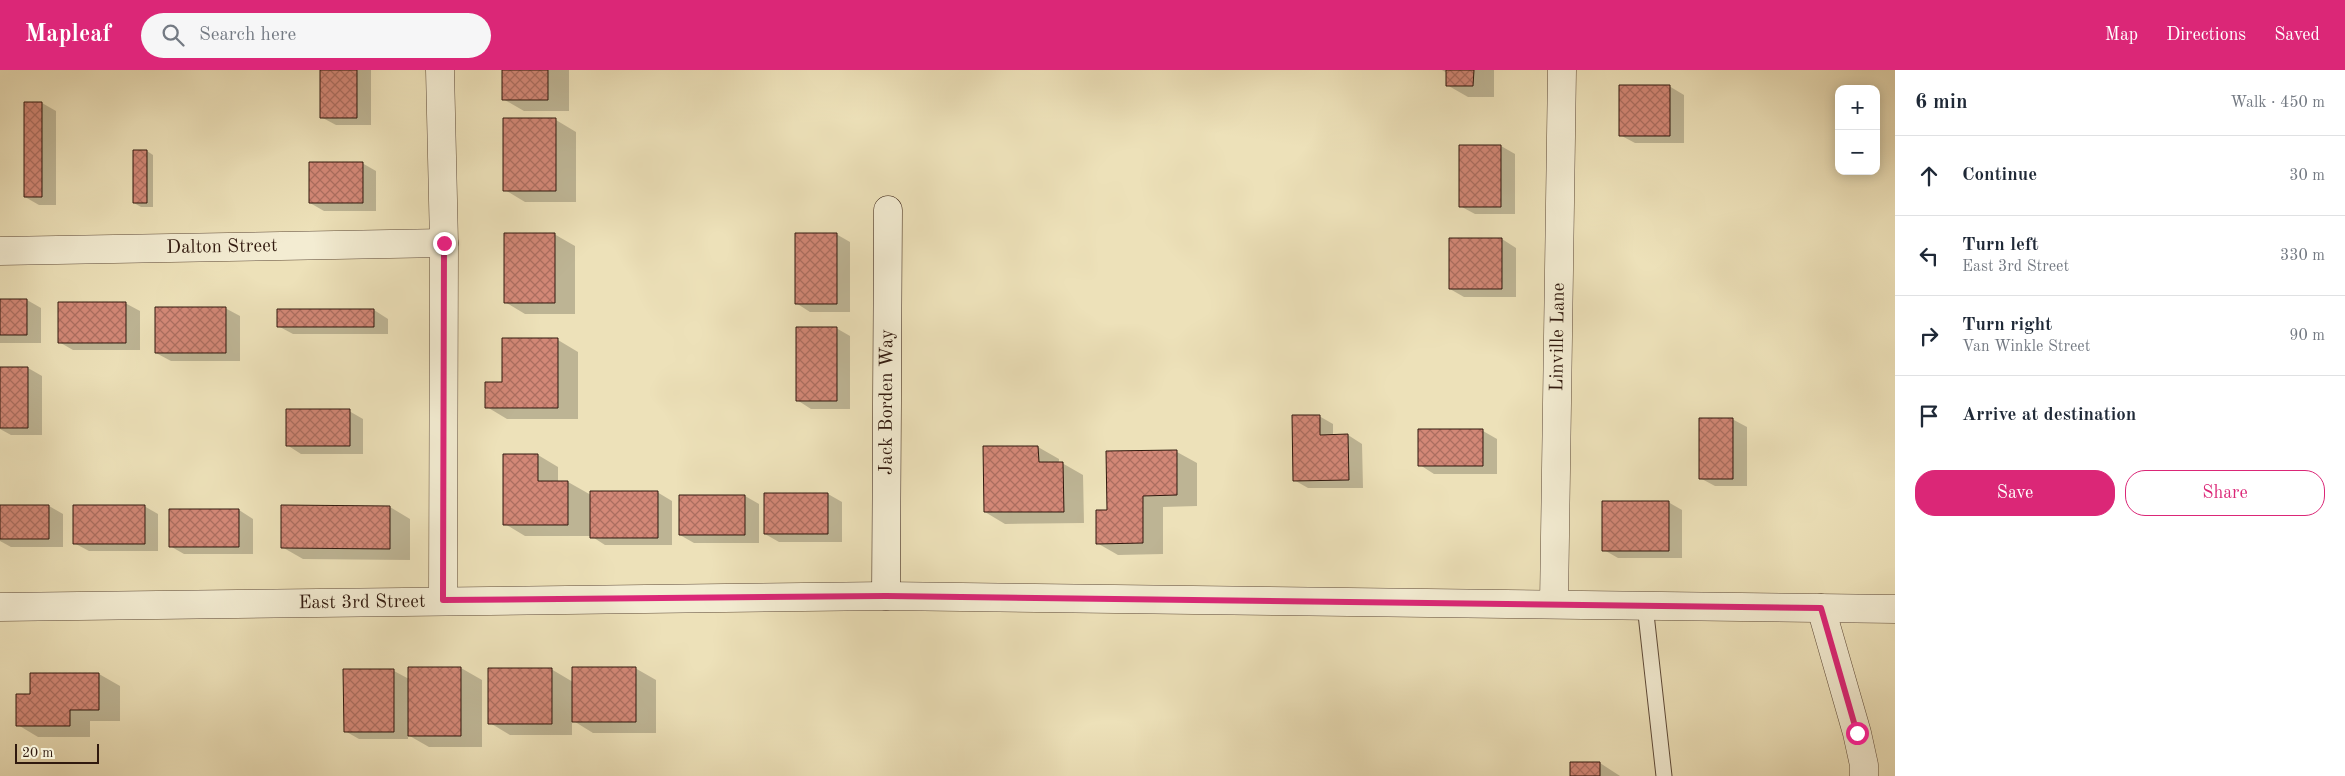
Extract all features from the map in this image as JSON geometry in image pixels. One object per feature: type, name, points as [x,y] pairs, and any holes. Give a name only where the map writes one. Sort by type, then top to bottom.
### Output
[{"type":"street","points":[[440,70],[444,243],[443,600]]},
{"type":"street","name":"Linville Lane","points":[[1554,604],[1562,70]]},
{"type":"street","name":"Jack Borden Way","points":[[886,596],[888,210]]},
{"type":"street","name":"Dalton Street","points":[[0,252],[444,243]]},
{"type":"street","name":"East 3rd Street","points":[[0,607],[886,596],[1895,609]]},
{"type":"street","points":[[1821,608],[1857,733],[1864,765],[1864,776]]},
{"type":"lane","points":[[1645,605],[1664,776]]},
{"type":"building","points":[[320,70],[357,70],[357,118],[320,118]]},
{"type":"building","points":[[502,70],[548,70],[548,100],[502,100]]},
{"type":"building","points":[[1446,70],[1474,70],[1473,86],[1446,86]]},
{"type":"building","points":[[1619,85],[1670,85],[1670,136],[1619,136]]},
{"type":"building","points":[[24,102],[42,102],[42,197],[24,197]]},
{"type":"building","points":[[503,118],[556,118],[556,191],[503,191]]},
{"type":"building","points":[[1459,145],[1501,145],[1501,207],[1459,207]]},
{"type":"building","points":[[133,150],[147,150],[147,203],[133,203]]},
{"type":"building","points":[[309,162],[363,162],[363,203],[309,203]]},
{"type":"building","points":[[504,233],[555,233],[555,303],[504,303]]},
{"type":"building","points":[[795,233],[837,233],[837,304],[795,304]]},
{"type":"building","points":[[1449,238],[1502,238],[1502,289],[1449,289]]},
{"type":"building","points":[[0,299],[27,299],[27,335],[0,335]]},
{"type":"building","points":[[58,302],[126,302],[126,343],[58,343]]},
{"type":"building","points":[[155,307],[226,307],[226,353],[155,353]]},
{"type":"building","points":[[277,309],[374,309],[374,327],[277,327]]},
{"type":"building","points":[[796,327],[837,327],[837,401],[796,401]]},
{"type":"building","points":[[502,338],[558,338],[558,408],[485,408],[485,382],[502,382]]},
{"type":"building","points":[[0,367],[28,367],[28,428],[0,428]]},
{"type":"building","points":[[286,409],[350,409],[350,446],[286,446]]},
{"type":"building","points":[[1292,415],[1320,415],[1320,435],[1348,434],[1349,480],[1293,481]]},
{"type":"building","points":[[1699,418],[1733,418],[1733,479],[1699,479]]},
{"type":"building","points":[[1418,429],[1483,429],[1483,466],[1418,466]]},
{"type":"building","points":[[983,446],[1038,446],[1039,462],[1063,462],[1064,512],[984,512]]},
{"type":"building","points":[[1177,450],[1177,495],[1143,496],[1143,543],[1096,544],[1096,510],[1107,510],[1106,451]]},
{"type":"building","points":[[503,454],[538,454],[538,481],[568,481],[568,525],[503,525]]},
{"type":"building","points":[[590,491],[658,491],[658,538],[590,538]]},
{"type":"building","points":[[764,493],[828,493],[828,534],[764,534]]},
{"type":"building","points":[[679,495],[745,495],[745,535],[679,535]]},
{"type":"building","points":[[1602,501],[1669,501],[1669,551],[1602,551]]},
{"type":"building","points":[[0,505],[49,505],[49,539],[0,539]]},
{"type":"building","points":[[73,505],[145,505],[145,544],[73,544]]},
{"type":"building","points":[[281,505],[390,506],[390,549],[281,548]]},
{"type":"building","points":[[169,509],[239,509],[239,547],[169,547]]},
{"type":"building","points":[[408,667],[461,667],[461,736],[408,736]]},
{"type":"building","points":[[572,667],[636,667],[636,722],[572,722]]},
{"type":"building","points":[[488,668],[552,668],[552,724],[488,724]]},
{"type":"building","points":[[343,669],[394,669],[394,732],[344,732]]},
{"type":"building","points":[[30,673],[99,673],[99,710],[70,710],[70,726],[16,726],[16,694],[30,694]]},
{"type":"building","points":[[1570,762],[1600,762],[1600,776],[1570,776]]},
{"type":"route","points":[[444,243],[443,600],[886,596],[1821,608],[1857,733]]}]
